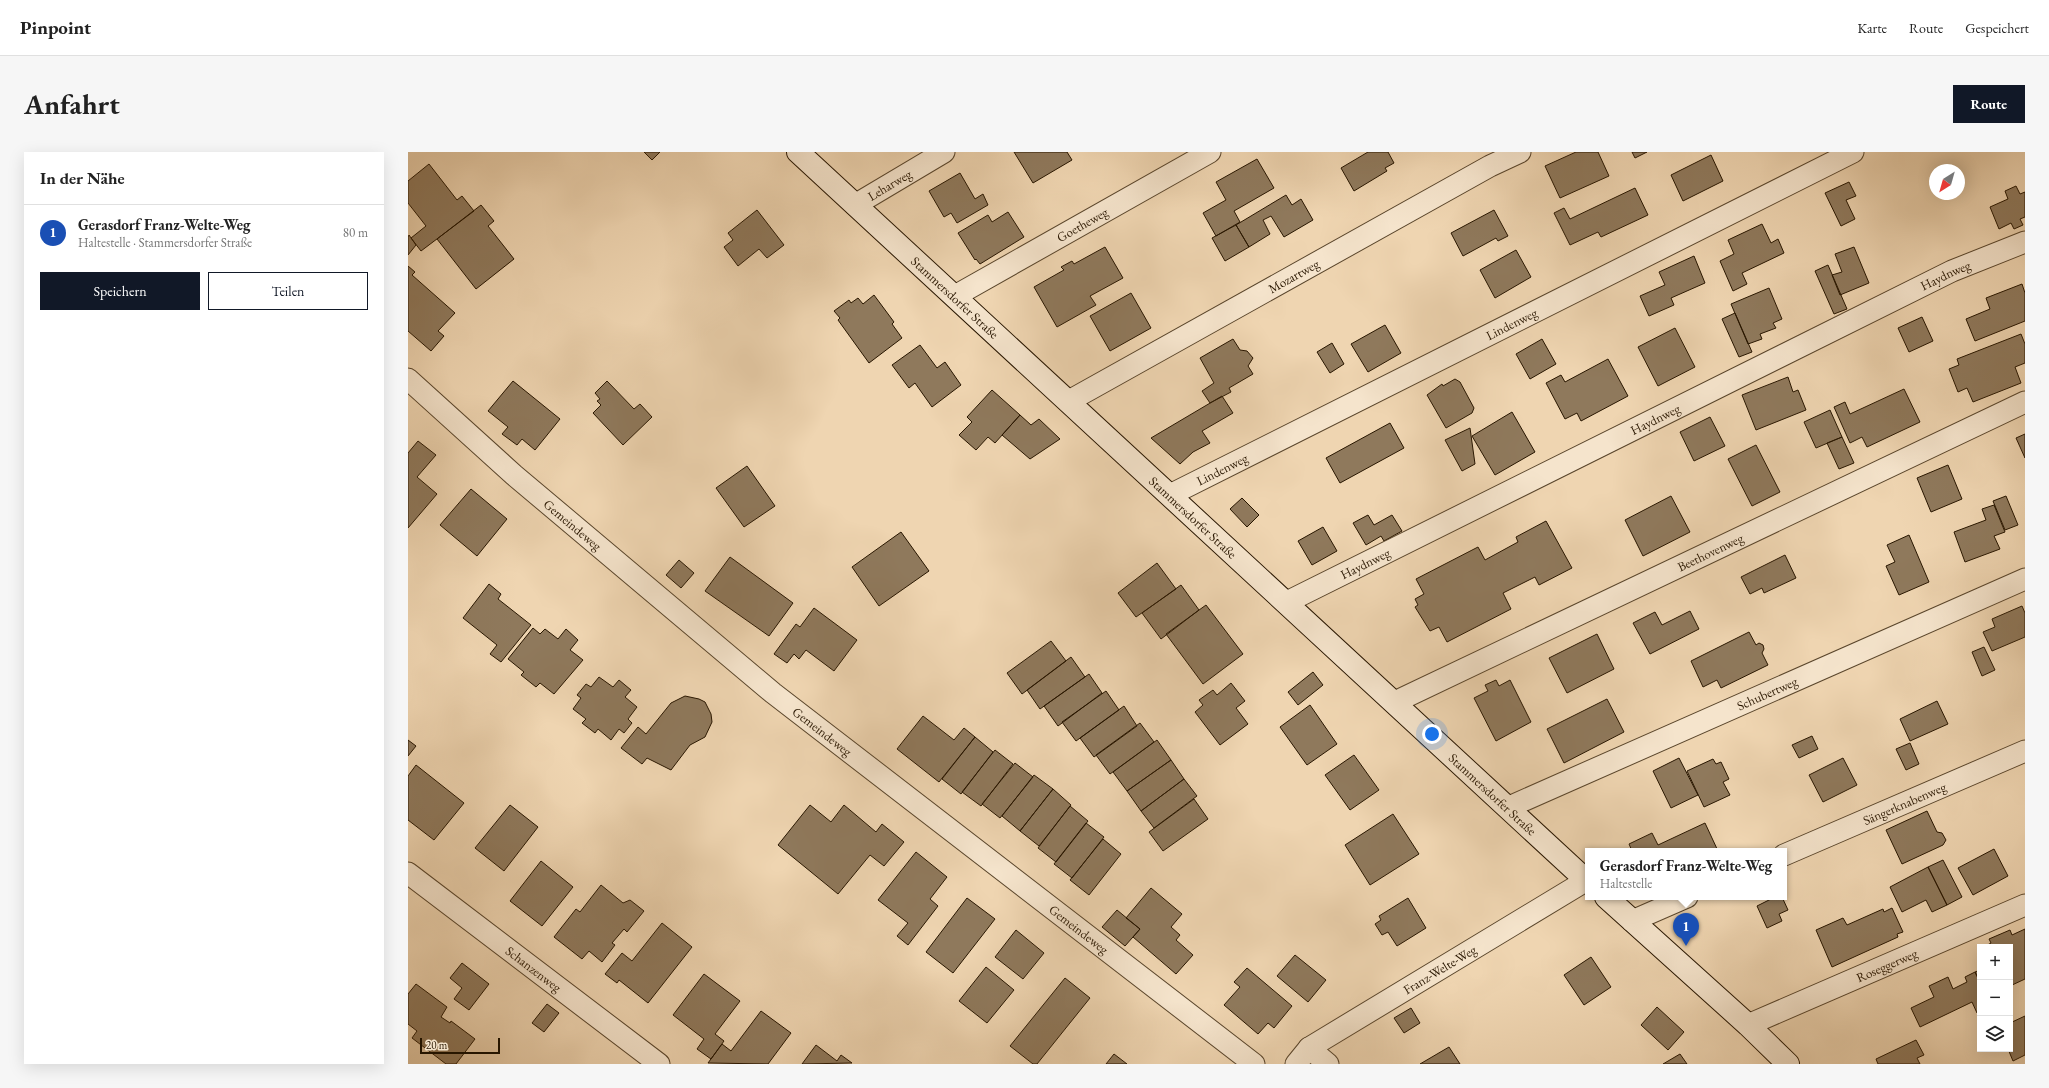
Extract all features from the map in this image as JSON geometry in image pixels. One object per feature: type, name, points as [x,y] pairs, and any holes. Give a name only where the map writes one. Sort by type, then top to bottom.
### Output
[{"type":"main road","name":"Stammersdorfer Straße","points":[[798,152],[1509,807],[1585,879]]},
{"type":"main road","points":[[1609,900],[1748,1025],[1788,1064]]},
{"type":"street","name":"Leharweg","points":[[855,205],[944,152]]},
{"type":"street","name":"Goetheweg","points":[[955,296],[1210,152]]},
{"type":"street","name":"Mozartweg","points":[[1069,401],[1490,166],[1520,152]]},
{"type":"street","name":"Lindenweg","points":[[1170,495],[1853,152]]},
{"type":"street","name":"Haydnweg","points":[[1287,602],[1952,271],[2025,242]]},
{"type":"street","name":"Gemeindeweg","points":[[408,379],[514,475],[773,693],[1254,1064]]},
{"type":"street","name":"Beethovenweg","points":[[1395,702],[2025,402]]},
{"type":"street","name":"Schubertweg","points":[[1509,807],[2025,579]]},
{"type":"street","name":"Sängerknabenweg","points":[[1787,854],[2025,750]]},
{"type":"street","name":"Schanzenweg","points":[[408,873],[659,1064]]},
{"type":"street","name":"Franz-Welte-Weg","points":[[1302,1056],[1585,882]]},
{"type":"street","points":[[1632,921],[1680,900]]},
{"type":"street","name":"Roseggerweg","points":[[1748,1025],[2025,905]]},
{"type":"street","points":[[1302,1056],[1328,1064]]},
{"type":"building","points":[[644,152],[660,152],[652,160]]},
{"type":"building","points":[[1014,152],[1067,152],[1072,160],[1033,183]]},
{"type":"building","points":[[1368,152],[1388,152],[1394,163],[1385,168],[1387,171],[1354,191],[1341,168]]},
{"type":"building","points":[[1576,152],[1598,152],[1609,176],[1560,198],[1545,166]]},
{"type":"building","points":[[1632,152],[1647,152],[1635,158]]},
{"type":"building","points":[[1711,155],[1723,181],[1683,201],[1671,175]]},
{"type":"building","points":[[1257,159],[1274,188],[1234,211],[1240,222],[1216,236],[1203,213],[1226,200],[1216,182]]},
{"type":"building","points":[[429,164],[457,200],[462,196],[474,211],[421,251],[411,238],[426,226],[408,203],[408,181]]},
{"type":"building","points":[[960,173],[975,199],[983,194],[988,205],[957,223],[951,213],[944,217],[929,191]]},
{"type":"building","points":[[1849,182],[1856,196],[1846,200],[1855,219],[1841,226],[1825,193]]},
{"type":"building","points":[[2016,186],[2020,194],[2025,192],[2025,217],[2020,219],[2023,225],[2014,229],[2011,223],[1999,229],[1990,207],[2008,199],[2005,191]]},
{"type":"building","points":[[1635,188],[1648,215],[1601,237],[1598,232],[1570,245],[1554,213],[1564,208],[1570,219]]},
{"type":"building","points":[[1286,195],[1292,205],[1301,199],[1313,220],[1284,237],[1271,216],[1263,220],[1270,234],[1249,247],[1236,225]]},
{"type":"building","points":[[481,205],[494,221],[488,226],[514,259],[476,289],[437,239]]},
{"type":"building","points":[[757,210],[784,245],[767,258],[759,249],[738,266],[724,247],[733,240],[728,233]]},
{"type":"building","points":[[1494,210],[1508,236],[1498,241],[1496,238],[1463,256],[1451,233]]},
{"type":"building","points":[[1008,212],[1024,237],[980,264],[976,259],[975,260],[958,233],[988,215],[992,222]]},
{"type":"building","points":[[1762,224],[1771,243],[1778,239],[1784,253],[1742,273],[1747,284],[1733,291],[1720,261],[1734,254],[1728,240]]},
{"type":"building","points":[[1236,225],[1249,247],[1225,261],[1212,238]]},
{"type":"building","points":[[409,235],[416,245],[408,255],[408,237]]},
{"type":"building","points":[[1105,247],[1123,278],[1090,296],[1096,305],[1057,327],[1034,287],[1064,270],[1061,267],[1072,261],[1074,264]]},
{"type":"building","points":[[1854,247],[1869,283],[1840,295],[1832,275],[1842,272],[1835,254]]},
{"type":"building","points":[[1516,250],[1531,277],[1495,298],[1480,270]]},
{"type":"building","points":[[1694,256],[1705,283],[1671,298],[1674,305],[1649,316],[1640,296],[1665,285],[1659,272]]},
{"type":"building","points":[[1828,265],[1847,309],[1834,314],[1815,271]]},
{"type":"building","points":[[408,266],[415,272],[412,275],[455,313],[438,331],[444,336],[431,351],[408,331]]},
{"type":"building","points":[[2022,284],[2025,293],[2025,321],[1975,341],[1966,319],[1990,309],[1986,298]]},
{"type":"building","points":[[1769,288],[1782,319],[1773,323],[1776,328],[1760,334],[1762,339],[1748,344],[1731,304]]},
{"type":"building","points":[[1131,293],[1151,328],[1110,351],[1090,316]]},
{"type":"building","points":[[874,295],[894,322],[892,324],[902,338],[869,363],[838,320],[840,318],[834,311],[849,300],[851,303],[858,298],[863,304]]},
{"type":"building","points":[[1735,313],[1752,352],[1739,357],[1722,319]]},
{"type":"building","points":[[1922,317],[1933,341],[1909,352],[1898,328]]},
{"type":"building","points":[[1385,325],[1401,353],[1368,372],[1351,344]]},
{"type":"building","points":[[1675,328],[1695,367],[1658,386],[1638,347]]},
{"type":"building","points":[[2021,334],[2025,344],[2025,363],[2015,367],[2021,383],[1973,402],[1967,388],[1958,392],[1949,369],[1959,365],[1957,359]]},
{"type":"building","points":[[1233,339],[1240,350],[1247,351],[1253,358],[1248,366],[1253,374],[1229,388],[1231,392],[1210,403],[1202,391],[1214,383],[1200,358]]},
{"type":"building","points":[[1542,339],[1556,364],[1530,379],[1516,354]]},
{"type":"building","points":[[1332,343],[1344,364],[1330,373],[1317,352]]},
{"type":"building","points":[[920,345],[937,368],[945,362],[961,385],[932,407],[915,383],[909,388],[892,365]]},
{"type":"building","points":[[1608,359],[1628,396],[1581,421],[1577,413],[1565,419],[1546,383],[1561,375],[1565,382]]},
{"type":"building","points":[[1788,377],[1793,392],[1798,390],[1806,410],[1756,430],[1742,395]]},
{"type":"building","points":[[1455,379],[1460,382],[1474,408],[1472,413],[1446,428],[1427,395],[1442,384],[1443,386]]},
{"type":"building","points":[[513,381],[560,419],[535,450],[522,439],[517,445],[502,434],[508,427],[488,411]]},
{"type":"building","points":[[607,381],[634,409],[640,404],[652,417],[623,445],[593,413],[601,405],[597,401],[600,399],[595,393]]},
{"type":"building","points":[[1904,389],[1920,422],[1867,447],[1862,437],[1850,443],[1834,407],[1845,402],[1850,414]]},
{"type":"building","points":[[992,390],[1020,415],[995,443],[988,437],[976,450],[959,435],[972,422],[967,417]]},
{"type":"building","points":[[1222,396],[1233,413],[1202,431],[1210,443],[1193,452],[1180,464],[1151,438]]},
{"type":"building","points":[[1830,410],[1842,437],[1816,448],[1804,422]]},
{"type":"building","points":[[1512,412],[1535,452],[1495,475],[1472,436]]},
{"type":"building","points":[[1020,415],[1031,425],[1039,419],[1060,439],[1030,459],[1002,435]]},
{"type":"building","points":[[1710,417],[1725,446],[1694,461],[1680,432]]},
{"type":"building","points":[[1390,423],[1404,448],[1340,483],[1326,458]]},
{"type":"building","points":[[1470,428],[1475,464],[1462,471],[1445,440]]},
{"type":"building","points":[[2025,434],[2025,458],[2016,438]]},
{"type":"building","points":[[1842,437],[1854,463],[1839,469],[1827,443]]},
{"type":"building","points":[[418,441],[436,455],[417,477],[437,494],[408,528],[408,453]]},
{"type":"building","points":[[1756,445],[1780,492],[1752,506],[1728,459]]},
{"type":"building","points":[[1948,465],[1962,499],[1931,512],[1917,478]]},
{"type":"building","points":[[747,466],[775,506],[744,527],[716,488]]},
{"type":"building","points":[[471,489],[507,519],[477,556],[440,525]]},
{"type":"building","points":[[1671,496],[1690,532],[1643,556],[1625,520]]},
{"type":"building","points":[[2006,496],[2018,525],[2005,530],[1993,501]]},
{"type":"building","points":[[1242,498],[1259,515],[1247,527],[1230,509]]},
{"type":"building","points":[[1994,505],[2005,532],[1994,536],[2000,549],[1965,562],[1954,532],[1986,520],[1982,509]]},
{"type":"building","points":[[1368,515],[1374,525],[1392,515],[1402,531],[1384,541],[1381,536],[1366,545],[1353,523]]},
{"type":"building","points":[[1546,521],[1572,568],[1539,585],[1535,577],[1503,593],[1511,609],[1447,642],[1439,627],[1430,631],[1415,607],[1418,605],[1415,599],[1424,594],[1416,579],[1478,547],[1485,560],[1518,542],[1516,537]]},
{"type":"building","points":[[1323,527],[1337,551],[1312,565],[1298,541]]},
{"type":"building","points":[[901,532],[929,571],[879,606],[852,567]]},
{"type":"building","points":[[1909,535],[1929,582],[1899,595],[1886,566],[1895,562],[1887,545]]},
{"type":"building","points":[[1785,555],[1796,578],[1764,593],[1762,588],[1750,594],[1741,577]]},
{"type":"building","points":[[730,557],[793,603],[769,636],[705,591]]},
{"type":"building","points":[[679,560],[694,573],[681,588],[666,575]]},
{"type":"building","points":[[1157,563],[1176,589],[1136,617],[1118,593]]},
{"type":"building","points":[[489,584],[501,594],[498,599],[531,625],[501,662],[490,654],[497,645],[463,618]]},
{"type":"building","points":[[1181,585],[1199,610],[1161,639],[1142,613]]},
{"type":"building","points":[[1206,605],[1243,654],[1203,684],[1166,634]]},
{"type":"building","points":[[2022,606],[2025,613],[2025,637],[1992,651],[1983,632],[1995,627],[1992,619]]},
{"type":"building","points":[[814,608],[857,640],[834,671],[806,650],[799,659],[794,654],[787,663],[774,654],[796,624],[800,627]]},
{"type":"building","points":[[1690,611],[1699,629],[1650,654],[1633,623],[1655,612],[1662,625]]},
{"type":"building","points":[[533,628],[540,634],[545,629],[558,639],[566,629],[578,640],[570,650],[583,660],[554,694],[540,683],[536,687],[521,675],[524,672],[508,659]]},
{"type":"building","points":[[1749,632],[1756,645],[1759,643],[1763,645],[1764,649],[1762,653],[1768,665],[1721,688],[1717,680],[1703,687],[1691,661]]},
{"type":"building","points":[[1597,634],[1614,669],[1567,693],[1549,658]]},
{"type":"building","points":[[1051,641],[1066,661],[1022,694],[1007,673]]},
{"type":"building","points":[[1984,647],[1995,670],[1982,676],[1972,652]]},
{"type":"building","points":[[1071,657],[1085,677],[1040,709],[1027,690]]},
{"type":"building","points":[[1313,672],[1323,685],[1298,705],[1288,692]]},
{"type":"building","points":[[1089,674],[1102,693],[1058,726],[1044,706]]},
{"type":"building","points":[[599,677],[613,687],[619,680],[631,690],[625,697],[637,707],[628,719],[632,723],[624,733],[619,729],[611,740],[598,729],[595,733],[582,723],[586,719],[573,709],[581,698],[577,695],[586,684],[591,687]]},
{"type":"building","points":[[1496,680],[1499,686],[1510,680],[1531,722],[1496,741],[1474,698],[1488,691],[1485,685]]},
{"type":"building","points":[[1231,683],[1245,701],[1236,708],[1248,724],[1220,745],[1195,712],[1203,705],[1199,700],[1213,690],[1217,695]]},
{"type":"building","points":[[1106,691],[1119,710],[1076,741],[1062,722]]},
{"type":"building","points":[[685,696],[705,702],[711,714],[712,722],[705,737],[690,745],[671,770],[647,758],[642,764],[621,748],[638,727],[646,734],[671,703]]},
{"type":"building","points":[[1607,699],[1624,732],[1564,763],[1547,729]]},
{"type":"building","points":[[1937,701],[1948,724],[1910,741],[1900,719]]},
{"type":"building","points":[[1310,705],[1337,744],[1307,765],[1280,727]]},
{"type":"building","points":[[1124,706],[1137,726],[1094,757],[1080,738]]},
{"type":"building","points":[[923,716],[954,740],[964,728],[975,737],[939,782],[897,749]]},
{"type":"building","points":[[1140,723],[1154,742],[1110,774],[1096,755]]},
{"type":"building","points":[[1812,736],[1818,749],[1799,758],[1792,745]]},
{"type":"building","points":[[975,737],[993,752],[961,794],[942,779]]},
{"type":"building","points":[[408,740],[416,746],[408,756]]},
{"type":"building","points":[[1157,740],[1171,760],[1127,791],[1113,772]]},
{"type":"building","points":[[1910,743],[1919,764],[1906,770],[1896,749]]},
{"type":"building","points":[[995,750],[1013,764],[981,806],[962,792]]},
{"type":"building","points":[[1354,755],[1379,790],[1350,810],[1325,775]]},
{"type":"building","points":[[1679,758],[1698,795],[1671,808],[1653,771]]},
{"type":"building","points":[[1843,758],[1857,785],[1823,802],[1809,775]]},
{"type":"building","points":[[1713,759],[1716,764],[1721,762],[1729,779],[1723,782],[1730,795],[1704,807],[1687,771]]},
{"type":"building","points":[[1171,760],[1184,779],[1141,811],[1127,791]]},
{"type":"building","points":[[1015,763],[1033,777],[1000,818],[982,804]]},
{"type":"building","points":[[416,765],[464,803],[434,840],[408,820],[408,776]]},
{"type":"building","points":[[1034,775],[1053,789],[1020,831],[1002,816]]},
{"type":"building","points":[[1184,779],[1197,796],[1154,828],[1141,811]]},
{"type":"building","points":[[1053,789],[1071,805],[1039,846],[1020,831]]},
{"type":"building","points":[[1194,799],[1208,819],[1163,851],[1149,832]]},
{"type":"building","points":[[510,805],[538,827],[504,871],[475,848]]},
{"type":"building","points":[[810,805],[831,822],[844,805],[876,832],[882,824],[904,842],[884,866],[870,855],[838,894],[778,845]]},
{"type":"building","points":[[1070,806],[1088,821],[1056,862],[1038,848]]},
{"type":"building","points":[[1927,811],[1937,832],[1942,833],[1946,840],[1943,845],[1902,864],[1886,830]]},
{"type":"building","points":[[1393,814],[1419,854],[1370,885],[1345,845]]},
{"type":"building","points":[[1086,823],[1104,837],[1072,878],[1054,864]]},
{"type":"building","points":[[1705,823],[1717,848],[1631,848],[1629,844],[1652,833],[1658,845]]},
{"type":"building","points":[[1103,839],[1121,854],[1089,895],[1070,880]]},
{"type":"building","points":[[1994,849],[2008,876],[1973,895],[1958,868]]},
{"type":"building","points":[[916,852],[947,877],[930,899],[938,906],[908,945],[897,936],[908,923],[878,900]]},
{"type":"building","points":[[1943,860],[1962,897],[1947,905],[1928,867]]},
{"type":"building","points":[[541,861],[573,887],[542,926],[510,901]]},
{"type":"building","points":[[1928,867],[1947,905],[1932,912],[1926,900],[1902,912],[1890,887]]},
{"type":"building","points":[[601,885],[623,903],[630,900],[644,911],[627,932],[624,929],[612,943],[615,945],[602,962],[589,951],[582,959],[554,937],[576,909],[580,912]]},
{"type":"building","points":[[1151,888],[1182,914],[1171,927],[1180,935],[1176,940],[1193,955],[1176,974],[1133,937],[1140,929],[1126,918]]},
{"type":"building","points":[[967,898],[995,919],[953,973],[926,952]]},
{"type":"building","points":[[1408,898],[1426,928],[1397,946],[1388,932],[1382,935],[1375,924],[1381,920],[1379,916]]},
{"type":"building","points":[[1769,900],[1783,900],[1788,910],[1779,914],[1782,921],[1767,928],[1757,906]]},
{"type":"building","points":[[1892,908],[1903,932],[1897,934],[1898,937],[1832,967],[1816,930],[1843,918],[1847,925],[1883,909],[1884,912]]},
{"type":"building","points":[[1117,910],[1140,929],[1125,946],[1102,927]]},
{"type":"building","points":[[662,923],[692,947],[648,1003],[619,980],[617,983],[605,974],[622,953],[632,961]]},
{"type":"building","points":[[2025,929],[2025,979],[2013,985],[2013,944],[1989,944],[1991,943],[1989,939],[2010,930],[2012,935]]},
{"type":"building","points":[[1016,930],[1044,953],[1023,979],[995,957]]},
{"type":"building","points":[[1295,955],[1326,980],[1308,1002],[1277,976]]},
{"type":"building","points":[[1591,957],[1611,987],[1584,1005],[1564,975]]},
{"type":"building","points":[[462,963],[489,984],[469,1010],[454,999],[462,988],[450,978]]},
{"type":"building","points":[[986,967],[1014,990],[987,1023],[959,1001]]},
{"type":"building","points":[[1247,968],[1292,1006],[1274,1028],[1268,1023],[1258,1034],[1224,1005],[1240,987],[1234,982]]},
{"type":"building","points":[[1975,972],[1977,976],[1977,1013],[1972,1002],[1920,1027],[1911,1008],[1934,997],[1929,986],[1948,977],[1953,989],[1967,982],[1965,977]]},
{"type":"building","points":[[704,974],[740,1001],[715,1034],[724,1041],[711,1059],[697,1049],[704,1039],[673,1015]]},
{"type":"building","points":[[1065,978],[1090,998],[1037,1064],[1033,1064],[1010,1046]]},
{"type":"building","points":[[416,984],[447,1007],[441,1017],[450,1023],[451,1021],[475,1039],[456,1064],[446,1064],[412,1038],[417,1031],[408,1024],[408,994]]},
{"type":"building","points":[[547,1004],[559,1013],[544,1032],[532,1023]]},
{"type":"building","points":[[1657,1007],[1684,1032],[1668,1050],[1641,1025]]},
{"type":"building","points":[[1411,1008],[1420,1023],[1404,1033],[1394,1018]]},
{"type":"building","points":[[761,1011],[791,1033],[768,1064],[708,1063],[722,1044],[731,1051]]},
{"type":"building","points":[[2025,1016],[2025,1055],[2013,1061],[2009,1052],[2013,1052],[2013,1022]]},
{"type":"building","points":[[1916,1040],[1924,1055],[1917,1058],[1920,1064],[1878,1064],[1876,1059]]},
{"type":"building","points":[[816,1045],[837,1061],[841,1055],[852,1063],[802,1064]]},
{"type":"building","points":[[1449,1047],[1460,1064],[1420,1064]]},
{"type":"building","points":[[1114,1054],[1127,1064],[1106,1064]]},
{"type":"building","points":[[1680,1054],[1687,1064],[1663,1064]]},
{"type":"place","name":"Gerasdorf Franz-Welte-Weg","points":[[1686,946]]}]
